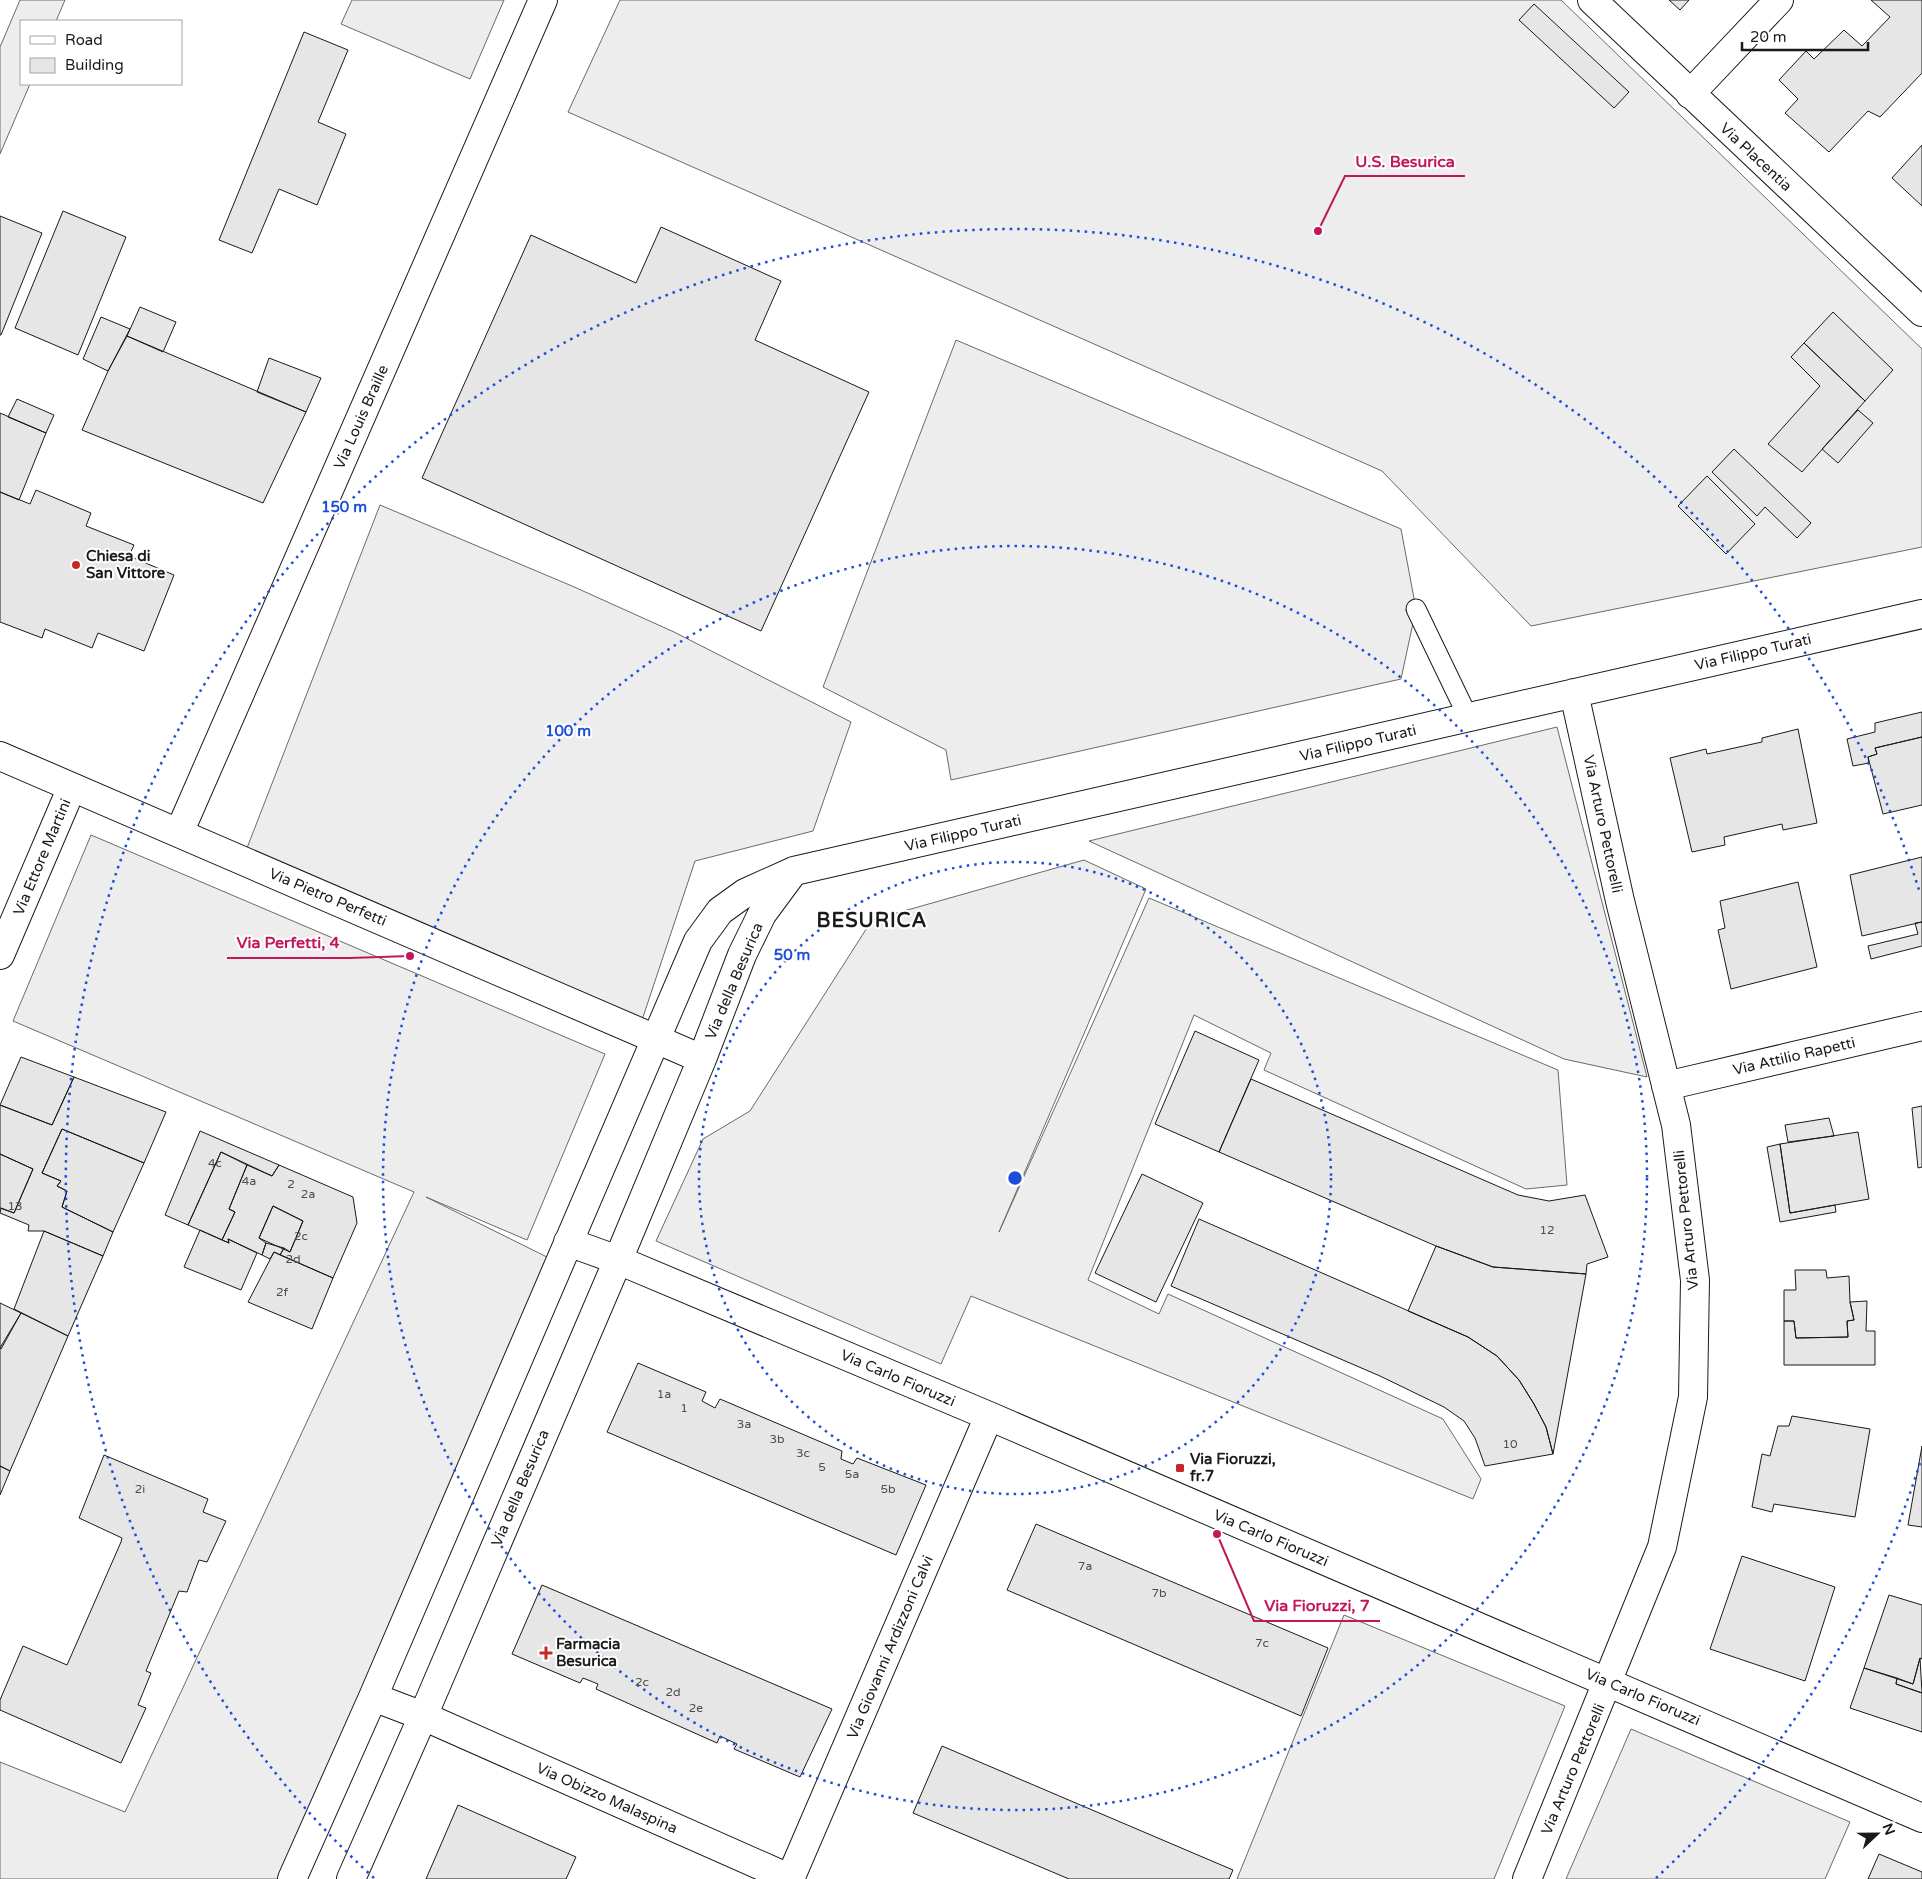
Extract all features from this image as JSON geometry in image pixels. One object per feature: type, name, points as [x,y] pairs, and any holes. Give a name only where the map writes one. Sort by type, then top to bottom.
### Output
[{"type":"street","name":"Via Louis Braille","points":[[179,833],[543,0]]},
{"type":"street","name":"Via Placentia","points":[[1592,0],[1922,312]]},
{"type":"street","points":[[1690,94],[1779,0]]},
{"type":"street","name":"Via Filippo Turati","points":[[794,871],[1922,614]]},
{"type":"street","name":"Via Arturo Pettorelli","points":[[1527,1879],[1609,1682],[1662,1547],[1693,1397],[1695,1280],[1676,1125],[1620,901],[1574,693]]},
{"type":"street","name":"Via Pietro Perfetti","points":[[0,756],[656,1039]]},
{"type":"street","name":"Via Ettore Martini","points":[[0,955],[72,787]]},
{"type":"street","points":[[292,1879],[373,1696],[698,941],[720,911],[745,893],[794,871]]},
{"type":"street","name":"Via della Besurica","points":[[351,1879],[423,1716],[618,1260],[702,1059],[742,955],[762,914],[794,871]]},
{"type":"street","name":"Via Attilio Rapetti","points":[[1666,1086],[1922,1026]]},
{"type":"street","name":"Via della Besurica","points":[[656,1039],[702,1059]]},
{"type":"street","points":[[568,1242],[618,1260]]},
{"type":"street","name":"Via Carlo Fioruzzi","points":[[618,1260],[988,1416],[1922,1818]]},
{"type":"street","name":"Via Giovanni Ardizzoni Calvi","points":[[791,1879],[988,1416]]},
{"type":"street","points":[[373,1696],[423,1716]]},
{"type":"street","name":"Via Obizzo Malaspina","points":[[423,1716],[791,1879]]},
{"type":"lane","points":[[1416,609],[1469,718]]},
{"type":"shaded area","points":[[20,0],[65,0],[56,20],[20,20],[20,85],[30,85],[0,154],[0,47]]},
{"type":"shaded area","points":[[352,0],[504,0],[470,79],[341,24]]},
{"type":"shaded area","points":[[620,0],[1561,0],[1922,349],[1922,547],[1531,626],[1382,471],[568,112]]},
{"type":"shaded area","points":[[956,340],[1401,529],[1416,609],[1401,679],[951,780],[946,750],[823,687]]},
{"type":"shaded area","points":[[380,505],[572,586],[674,632],[851,722],[813,831],[695,861],[642,1020],[247,848]]},
{"type":"shaded area","points":[[1557,727],[1647,1077],[1564,1059],[1089,841]]},
{"type":"shaded area","points":[[91,835],[605,1054],[527,1240],[426,1197],[559,1263],[291,1879],[0,1879],[0,1762],[125,1812],[414,1192],[13,1021]]},
{"type":"shaded area","points":[[1084,860],[1146,889],[999,1232],[1149,898],[1558,1070],[1567,1185],[1526,1189],[1264,1070],[1271,1053],[1194,1015],[1088,1280],[1159,1314],[1168,1294],[1443,1419],[1481,1479],[1473,1499],[971,1296],[941,1364],[656,1241],[703,1139],[750,1111],[872,920]]},
{"type":"shaded area","points":[[1344,1615],[1565,1706],[1494,1879],[1237,1879]]},
{"type":"shaded area","points":[[1631,1729],[1850,1822],[1825,1879],[1566,1879]]},
{"type":"building","points":[[1669,0],[1689,0],[1680,10]]},
{"type":"building","points":[[1871,0],[1922,0],[1922,73],[1880,117],[1868,111],[1829,152],[1785,113],[1798,99],[1779,80],[1806,51],[1814,59],[1844,30],[1862,46],[1890,17]]},
{"type":"building","points":[[1534,4],[1629,92],[1614,108],[1519,20]]},
{"type":"building","points":[[304,32],[348,50],[318,122],[346,134],[317,205],[279,189],[252,253],[219,240]]},
{"type":"building","points":[[1922,145],[1922,206],[1892,178]]},
{"type":"building","points":[[63,211],[126,237],[78,355],[15,328]]},
{"type":"building","points":[[0,216],[42,233],[1,335],[0,335]]},
{"type":"building","points":[[661,227],[781,281],[755,340],[869,392],[761,631],[422,478],[531,235],[636,283]]},
{"type":"building","points":[[140,307],[176,322],[163,352],[127,336]]},
{"type":"building","points":[[1833,312],[1893,370],[1865,401],[1804,343]]},
{"type":"building","points":[[101,317],[130,329],[108,371],[83,359]]},
{"type":"building","points":[[127,336],[306,412],[263,503],[82,430],[108,371]]},
{"type":"building","points":[[1804,343],[1865,401],[1802,472],[1768,444],[1820,386],[1791,357]]},
{"type":"building","points":[[269,358],[321,378],[306,412],[257,392]]},
{"type":"building","points":[[17,399],[54,415],[46,433],[8,417]]},
{"type":"building","points":[[1858,410],[1873,423],[1838,463],[1822,449]]},
{"type":"building","points":[[0,413],[46,433],[19,500],[0,492]]},
{"type":"building","points":[[1734,449],[1811,523],[1797,538],[1765,507],[1757,516],[1712,472]]},
{"type":"building","points":[[1707,476],[1755,524],[1726,554],[1678,506]]},
{"type":"building","name":"Chiesa di San Vittore","points":[[36,490],[91,513],[86,526],[134,545],[129,556],[174,575],[144,651],[98,633],[92,648],[45,629],[42,638],[0,622],[0,492],[30,504]]},
{"type":"building","points":[[1922,712],[1922,737],[1875,748],[1877,754],[1868,757],[1869,763],[1853,766],[1847,739],[1875,732],[1875,723]]},
{"type":"building","points":[[1798,729],[1817,823],[1783,830],[1782,824],[1724,837],[1725,845],[1692,852],[1670,758],[1706,749],[1707,754],[1762,742],[1762,738]]},
{"type":"building","points":[[1922,737],[1922,805],[1883,814],[1868,757],[1877,754],[1875,748]]},
{"type":"building","points":[[1922,857],[1922,922],[1862,936],[1850,875]]},
{"type":"building","points":[[1798,882],[1817,967],[1731,989],[1718,930],[1725,928],[1720,901]]},
{"type":"building","points":[[1922,922],[1922,946],[1871,959],[1868,946],[1918,934],[1915,923]]},
{"type":"building","points":[[1195,1031],[1259,1060],[1219,1152],[1155,1124]]},
{"type":"building","points":[[21,1057],[74,1077],[52,1125],[0,1105]]},
{"type":"building","points":[[74,1077],[166,1112],[144,1163],[62,1129],[42,1173],[61,1181],[57,1186],[67,1191],[62,1207],[113,1232],[103,1256],[44,1231],[28,1231],[29,1225],[0,1213],[1,1208],[14,1213],[33,1169],[0,1154],[0,1105],[52,1125]]},
{"type":"building","points":[[1251,1079],[1518,1195],[1549,1201],[1585,1195],[1608,1257],[1587,1264],[1586,1274],[1493,1267],[1436,1246],[1219,1152]]},
{"type":"building","points":[[1922,1106],[1922,1167],[1918,1168],[1912,1108]]},
{"type":"building","points":[[1829,1118],[1834,1136],[1788,1142],[1785,1125]]},
{"type":"building","points":[[62,1129],[144,1163],[113,1232],[62,1207],[67,1191],[57,1186],[61,1181],[42,1173]]},
{"type":"building","points":[[200,1131],[279,1165],[272,1176],[221,1152],[188,1225],[165,1215]]},
{"type":"building","points":[[1858,1132],[1869,1199],[1790,1213],[1780,1144]]},
{"type":"building","points":[[1780,1144],[1790,1213],[1835,1205],[1836,1212],[1780,1222],[1767,1147]]},
{"type":"building","points":[[221,1152],[247,1165],[229,1209],[235,1212],[222,1240],[188,1225]]},
{"type":"building","points":[[0,1154],[33,1169],[14,1213],[0,1208]]},
{"type":"building","points":[[247,1165],[272,1176],[279,1165],[353,1197],[357,1223],[333,1278],[280,1255],[284,1248],[290,1252],[303,1221],[273,1206],[259,1238],[266,1243],[262,1255],[228,1239],[229,1243],[222,1240],[235,1212],[229,1209]]},
{"type":"building","points":[[1142,1174],[1203,1203],[1156,1302],[1095,1273]]},
{"type":"building","points":[[273,1206],[303,1221],[290,1252],[259,1238]]},
{"type":"building","points":[[1199,1219],[1468,1337],[1497,1356],[1519,1380],[1534,1404],[1546,1427],[1553,1454],[1485,1466],[1475,1438],[1464,1421],[1444,1407],[1380,1376],[1171,1286]]},
{"type":"building","points":[[200,1230],[229,1243],[228,1239],[257,1253],[241,1290],[184,1267]]},
{"type":"building","points":[[44,1231],[103,1256],[68,1336],[14,1309]]},
{"type":"building","points":[[266,1243],[284,1248],[280,1255],[274,1252],[270,1259],[262,1255]]},
{"type":"building","points":[[1436,1246],[1493,1267],[1586,1274],[1553,1454],[1546,1427],[1534,1404],[1519,1380],[1497,1356],[1468,1337],[1408,1311]]},
{"type":"building","points":[[274,1252],[333,1278],[312,1329],[248,1302]]},
{"type":"building","points":[[1795,1270],[1826,1270],[1827,1278],[1849,1276],[1850,1302],[1854,1320],[1847,1321],[1848,1337],[1796,1338],[1794,1321],[1784,1321],[1784,1290],[1796,1290]]},
{"type":"building","points":[[1867,1301],[1866,1331],[1875,1331],[1875,1365],[1784,1365],[1784,1321],[1794,1321],[1796,1338],[1848,1337],[1847,1321],[1854,1320],[1850,1302]]},
{"type":"building","points":[[0,1303],[21,1313],[1,1349],[0,1348]]},
{"type":"building","points":[[21,1313],[68,1336],[10,1471],[0,1466],[0,1348]]},
{"type":"building","points":[[638,1363],[706,1392],[702,1401],[715,1408],[720,1399],[842,1451],[841,1459],[853,1464],[857,1458],[926,1485],[896,1555],[607,1432]]},
{"type":"building","points":[[1792,1416],[1870,1429],[1855,1517],[1774,1504],[1772,1512],[1752,1507],[1762,1454],[1770,1456],[1778,1426],[1789,1426]]},
{"type":"building","points":[[1922,1446],[1922,1527],[1908,1525]]},
{"type":"building","points":[[104,1455],[208,1499],[203,1512],[226,1521],[207,1562],[199,1560],[187,1592],[179,1591],[146,1671],[151,1673],[138,1705],[146,1708],[121,1763],[0,1710],[0,1700],[23,1646],[67,1665],[121,1542],[122,1538],[79,1518]]},
{"type":"building","points":[[0,1466],[10,1471],[0,1495]]},
{"type":"building","points":[[1036,1524],[1328,1648],[1301,1716],[1007,1590]]},
{"type":"building","points":[[1742,1556],[1835,1587],[1805,1681],[1710,1649]]},
{"type":"building","points":[[542,1585],[832,1709],[800,1777],[734,1749],[737,1744],[720,1736],[717,1743],[596,1689],[598,1684],[583,1678],[580,1683],[512,1654]]},
{"type":"building","points":[[1889,1595],[1922,1605],[1922,1659],[1920,1658],[1913,1684],[1864,1668]]},
{"type":"building","points":[[1920,1658],[1922,1693],[1896,1684],[1897,1678],[1913,1684]]},
{"type":"building","points":[[1864,1668],[1897,1678],[1896,1684],[1922,1693],[1922,1732],[1850,1708]]},
{"type":"building","points":[[942,1746],[1233,1870],[1229,1879],[1069,1879],[913,1813]]},
{"type":"building","points":[[458,1805],[576,1857],[566,1879],[426,1879]]},
{"type":"building","points":[[1879,1854],[1922,1872],[1922,1879],[1868,1879]]},
{"type":"place","name":"U.S. Besurica","points":[[1318,231]]},
{"type":"place","name":"Chiesa di San Vittore","points":[[76,565]]},
{"type":"place","name":"Via Perfetti, 4","points":[[410,956]]},
{"type":"place","name":"Via Fioruzzi, fr.7","points":[[1180,1468]]},
{"type":"place","name":"Via Fioruzzi, 7","points":[[1217,1534]]},
{"type":"place","name":"Farmacia Besurica","points":[[546,1653]]},
{"type":"district","name":"BESURICA","points":[[872,920]]}]
